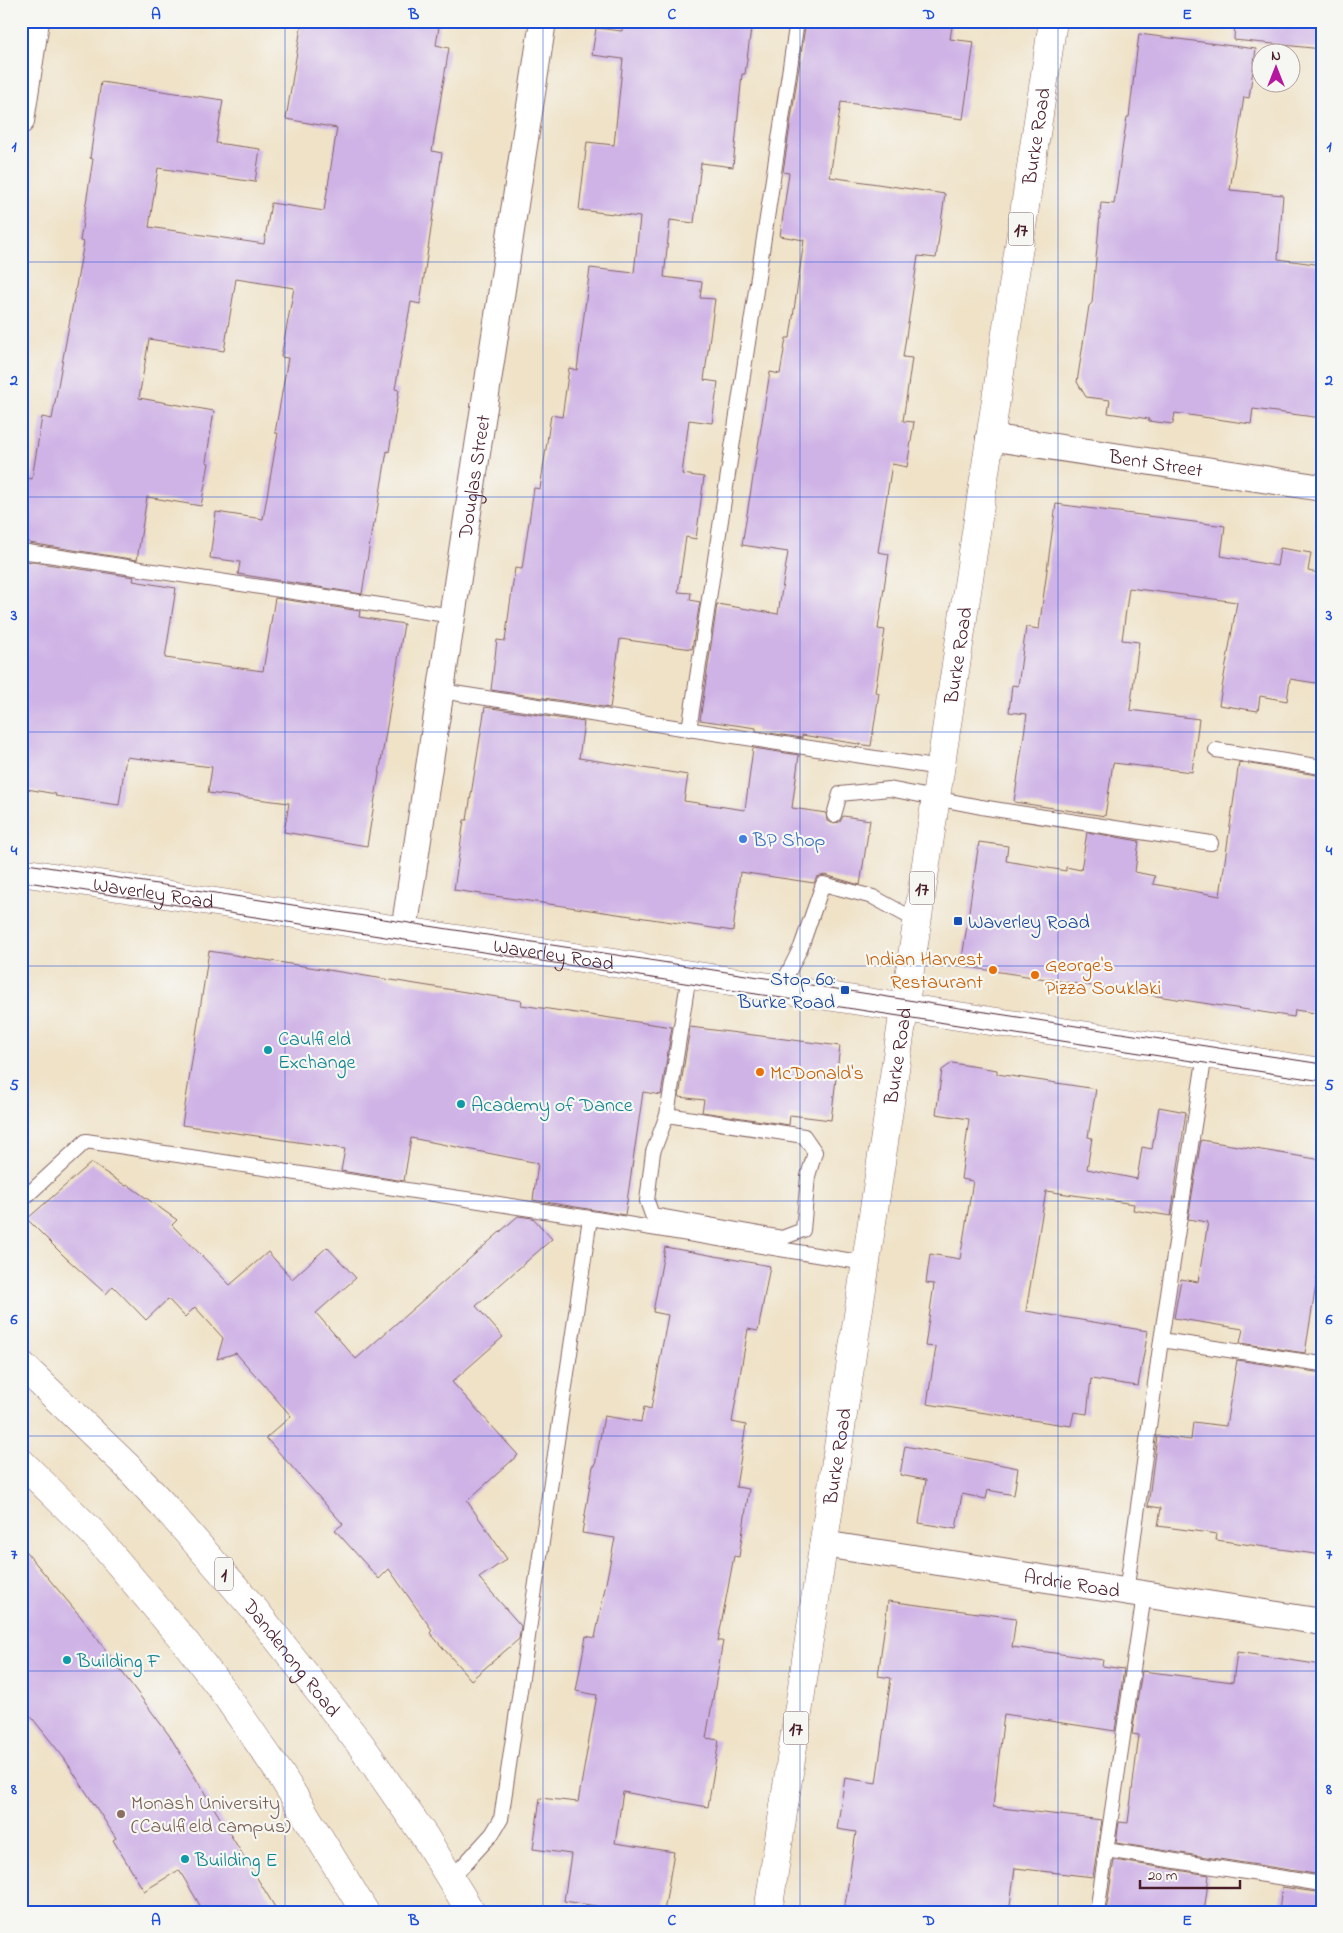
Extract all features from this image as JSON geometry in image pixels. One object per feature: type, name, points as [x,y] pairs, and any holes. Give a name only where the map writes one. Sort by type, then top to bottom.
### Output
[{"type":"main road","name":"Burke Road","points":[[768,1912],[1053,21]]},
{"type":"main road","name":"Waverley Road","points":[[21,872],[1322,1072]]},
{"type":"main road","name":"Dandenong Road","points":[[21,1364],[126,1466],[167,1509],[254,1609],[361,1745],[425,1837],[471,1912]]},
{"type":"main road","points":[[21,1462],[93,1532],[186,1643],[223,1691],[281,1775],[365,1912]]},
{"type":"street","points":[[21,121],[36,21]]},
{"type":"street","name":"Douglas Street","points":[[404,931],[543,21]]},
{"type":"street","name":"Bent Street","points":[[990,437],[1322,488]]},
{"type":"street","name":"Ardrie Road","points":[[823,1544],[1322,1622]]},
{"type":"lane","points":[[690,730],[797,21]]},
{"type":"lane","points":[[21,551],[452,616]]},
{"type":"lane","points":[[441,691],[940,768]]},
{"type":"lane","points":[[1216,750],[1322,767]]},
{"type":"lane","points":[[834,815],[840,794],[890,789],[936,799],[1212,843]]},
{"type":"lane","points":[[780,989],[801,947],[823,884],[873,897],[917,921]]},
{"type":"lane","points":[[668,1115],[804,1136],[815,1152],[808,1176],[803,1230],[782,1238],[652,1215],[647,1201],[653,1152],[668,1115],[689,975]]},
{"type":"lane","points":[[1097,1912],[1106,1850],[1135,1594],[1161,1340],[1205,1054]]},
{"type":"lane","points":[[21,1201],[86,1141],[590,1218],[865,1263]]},
{"type":"lane","points":[[451,1879],[492,1834],[501,1819],[590,1218]]},
{"type":"lane","points":[[1161,1340],[1322,1364]]},
{"type":"lane","points":[[1106,1850],[1322,1884]]},
{"type":"building","points":[[302,21],[440,21],[436,45],[449,48],[432,151],[442,153],[420,304],[411,302],[395,389],[399,390],[389,452],[387,451],[375,523],[373,523],[362,594],[238,574],[240,562],[210,558],[216,512],[263,519],[278,433],[275,433],[288,358],[281,357],[294,288],[236,279],[224,351],[149,339],[139,398],[214,411],[206,462],[209,463],[201,506],[147,497],[137,560],[29,543],[29,541],[21,540],[21,477],[32,479],[42,417],[52,419],[84,242],[80,241],[93,159],[90,158],[101,82],[223,100],[216,143],[260,149],[255,182],[158,168],[149,227],[264,244],[271,203],[324,211],[337,128],[286,119]]},
{"type":"building","points":[[623,21],[752,21],[745,74],[742,74],[733,167],[701,163],[694,223],[670,220],[664,277],[702,282],[700,298],[715,299],[704,380],[718,382],[712,423],[689,420],[682,474],[704,477],[696,539],[686,537],[678,592],[691,593],[690,600],[700,602],[692,649],[620,639],[610,708],[491,690],[497,640],[505,641],[515,568],[522,569],[534,488],[540,489],[551,415],[562,417],[569,368],[577,370],[590,268],[634,273],[640,217],[579,210],[587,142],[614,145],[623,59],[592,55],[596,28],[622,31]]},
{"type":"building","points":[[806,21],[953,21],[950,39],[974,42],[963,119],[841,102],[830,177],[945,194],[936,258],[918,256],[903,357],[912,358],[903,421],[914,422],[907,467],[892,464],[878,552],[889,554],[878,629],[885,630],[875,692],[879,693],[871,746],[802,735],[802,738],[756,731],[756,728],[700,720],[717,604],[778,614],[788,552],[742,545],[770,372],[780,374],[786,338],[790,338],[804,240],[780,236],[789,173],[783,172]]},
{"type":"building","points":[[1235,21],[1322,21],[1322,49],[1300,47],[1300,42],[1234,40]]},
{"type":"building","points":[[1139,34],[1250,48],[1250,91],[1249,98],[1244,97],[1230,190],[1283,195],[1278,259],[1322,265],[1322,418],[1253,409],[1251,424],[1175,413],[1173,424],[1108,413],[1110,400],[1086,397],[1077,382],[1089,306],[1092,303],[1101,203],[1114,204],[1127,117],[1129,117]]},
{"type":"building","points":[[1056,504],[1225,526],[1221,556],[1277,566],[1280,548],[1311,553],[1308,571],[1322,574],[1322,684],[1290,679],[1287,701],[1260,696],[1258,711],[1219,705],[1237,602],[1129,588],[1122,640],[1139,642],[1130,710],[1199,719],[1192,772],[1113,763],[1105,816],[1014,802],[1027,714],[1009,712],[1012,685],[1018,686],[1026,627],[1039,629]]},
{"type":"building","points":[[26,561],[134,577],[133,581],[176,588],[165,658],[263,671],[275,598],[360,611],[359,617],[404,624],[367,846],[284,832],[289,803],[208,793],[212,767],[126,757],[119,805],[55,796],[56,794],[21,788],[21,589]]},
{"type":"building","points":[[485,707],[584,722],[579,758],[688,775],[684,801],[745,810],[753,748],[799,755],[792,808],[826,813],[827,821],[832,823],[840,822],[843,816],[870,820],[860,885],[825,875],[817,877],[814,883],[740,872],[733,931],[454,890],[464,820],[467,820]]},
{"type":"building","points":[[1239,762],[1322,776],[1322,1014],[1295,1010],[1294,1017],[961,966],[979,842],[1008,846],[1006,861],[1066,871],[1066,867],[1081,870],[1087,832],[1139,841],[1135,872],[1155,876],[1153,884],[1220,896]]},
{"type":"building","points":[[209,951],[522,1001],[521,1005],[672,1027],[661,1095],[643,1092],[625,1215],[533,1200],[538,1163],[411,1138],[404,1181],[341,1171],[345,1149],[182,1125]]},
{"type":"building","name":"McDonald's","points":[[690,1027],[840,1046],[831,1120],[790,1115],[789,1125],[702,1112],[704,1100],[679,1097]]},
{"type":"building","points":[[952,1063],[997,1070],[997,1074],[1096,1089],[1088,1137],[1092,1138],[1087,1169],[1137,1179],[1142,1147],[1152,1149],[1159,1107],[1186,1112],[1171,1216],[1133,1210],[1134,1204],[1046,1191],[1026,1311],[1148,1331],[1138,1386],[1091,1379],[1087,1414],[1074,1412],[1071,1426],[927,1404],[936,1347],[925,1346],[934,1284],[926,1283],[930,1254],[960,1259],[973,1181],[961,1179],[969,1119],[936,1114],[942,1070]]},
{"type":"building","points":[[1201,1140],[1322,1160],[1322,1248],[1305,1353],[1240,1343],[1243,1329],[1174,1318],[1181,1279],[1198,1282],[1208,1222],[1188,1219]]},
{"type":"building","points":[[91,1163],[126,1186],[128,1185],[177,1220],[172,1225],[230,1285],[268,1252],[292,1279],[327,1247],[356,1278],[316,1313],[356,1359],[518,1216],[533,1218],[552,1239],[476,1306],[503,1337],[452,1382],[518,1455],[467,1501],[507,1559],[479,1578],[521,1626],[519,1639],[471,1680],[430,1633],[432,1630],[389,1569],[379,1579],[335,1530],[343,1524],[266,1438],[291,1416],[236,1353],[217,1359],[223,1338],[195,1307],[185,1317],[168,1299],[146,1320],[113,1286],[106,1294],[27,1219]]},
{"type":"building","points":[[665,1247],[770,1266],[758,1331],[748,1329],[732,1422],[746,1425],[736,1487],[749,1489],[739,1557],[734,1556],[718,1641],[723,1641],[706,1738],[719,1740],[708,1807],[623,1792],[615,1843],[674,1852],[664,1912],[595,1912],[596,1906],[564,1901],[571,1854],[533,1849],[540,1798],[578,1802],[597,1695],[576,1691],[586,1636],[595,1638],[615,1538],[582,1533],[593,1466],[595,1466],[604,1416],[641,1422],[644,1407],[651,1409],[668,1315],[653,1312]]},
{"type":"building","points":[[1237,1360],[1322,1373],[1322,1555],[1216,1540],[1217,1534],[1158,1526],[1161,1508],[1148,1506],[1157,1436],[1191,1440],[1193,1422],[1226,1426]]},
{"type":"building","points":[[905,1446],[1018,1468],[1014,1495],[988,1490],[986,1499],[962,1494],[956,1529],[919,1523],[926,1480],[900,1475]]},
{"type":"building","name":"Monash University (Caulfield campus)","points":[[21,1546],[81,1617],[169,1735],[278,1912],[204,1912],[179,1870],[144,1891],[113,1840],[116,1838],[64,1758],[21,1704]]},
{"type":"building","points":[[888,1601],[1016,1618],[1012,1647],[1103,1660],[1102,1666],[1124,1669],[1115,1731],[1004,1714],[993,1807],[1102,1820],[1093,1877],[1015,1868],[1009,1912],[844,1912],[856,1832],[837,1829],[845,1778],[876,1783],[891,1678],[878,1676]]},
{"type":"building","points":[[1237,1652],[1322,1665],[1322,1875],[1116,1843],[1119,1822],[1128,1823],[1139,1735],[1132,1734],[1142,1671],[1233,1682]]},
{"type":"building","points":[[1114,1860],[1209,1875],[1204,1912],[1106,1912]]},
{"type":"building","points":[[1282,1887],[1322,1893],[1322,1912],[1279,1912]]},
{"type":"tram line","points":[[21,863],[1322,1064]]},
{"type":"tram line","points":[[21,881],[1322,1081]]},
{"type":"place","name":"BP Shop","points":[[743,839]]},
{"type":"place","name":"Waverley Road","points":[[958,921]]},
{"type":"place","name":"Indian Harvest Restaurant","points":[[993,970]]},
{"type":"place","name":"George's Pizza Souklaki","points":[[1035,975]]},
{"type":"place","name":"Stop 60: Burke Road","points":[[845,990]]},
{"type":"place","name":"Caulfield Exchange","points":[[268,1050]]},
{"type":"place","name":"McDonald's","points":[[760,1072]]},
{"type":"place","name":"Academy of Dance","points":[[461,1104]]},
{"type":"place","name":"Building F","points":[[67,1660]]},
{"type":"place","name":"Monash University (Caulfield campus)","points":[[121,1814]]},
{"type":"place","name":"Building E","points":[[185,1859]]}]
